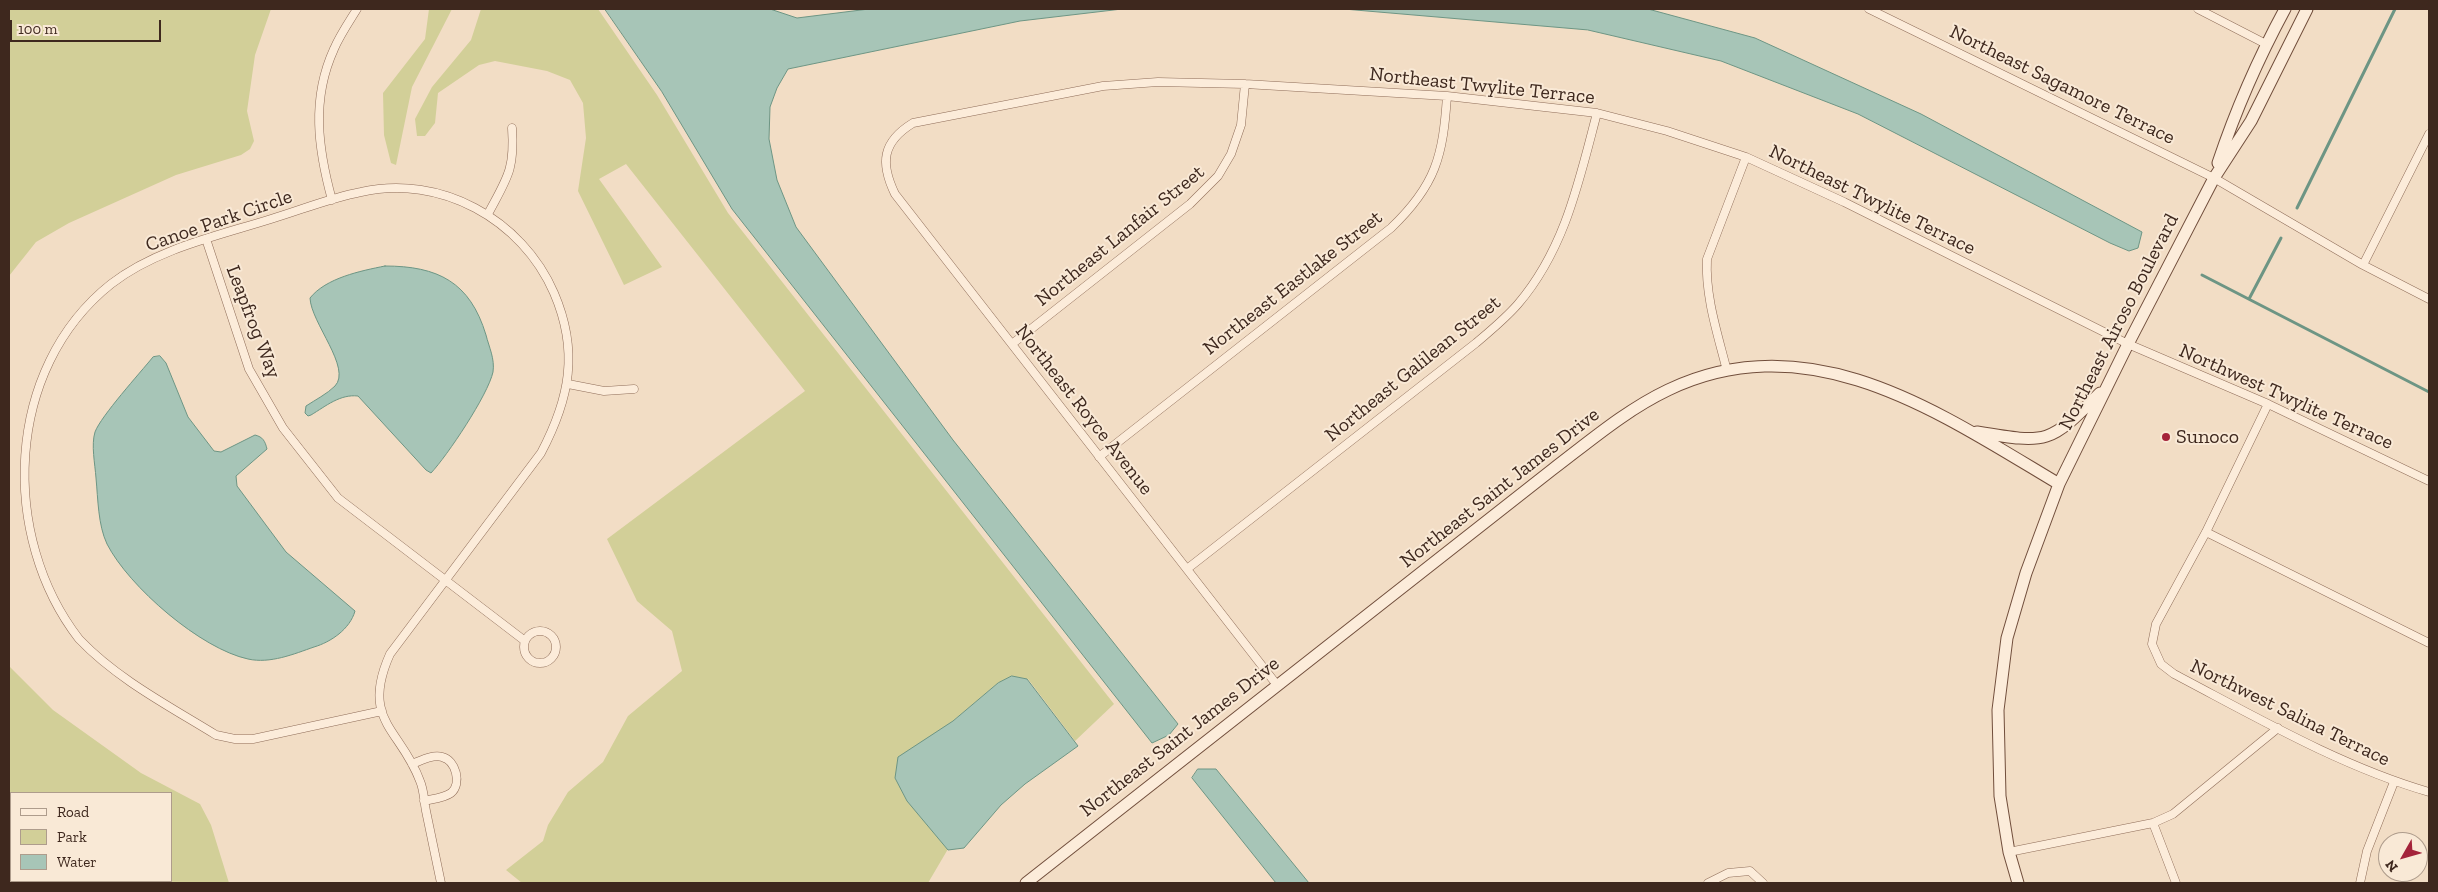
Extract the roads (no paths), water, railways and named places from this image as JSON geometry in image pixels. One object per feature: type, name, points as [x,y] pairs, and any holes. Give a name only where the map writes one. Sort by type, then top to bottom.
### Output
[{"type":"main road","name":"Northeast Airoso Boulevard","points":[[2214,178],[2236,111],[2266,44],[2285,9]]},
{"type":"main road","name":"Northeast Airoso Boulevard","points":[[2018,883],[2009,852],[2000,796],[1998,710],[2007,638],[2026,573],[2059,484],[2107,386],[2214,178],[2251,121],[2307,9]]},
{"type":"main road","name":"Northeast Saint James Drive","points":[[1026,883],[1533,484],[1639,405],[1669,389],[1727,371],[1750,367],[1791,366],[1847,375],[1885,388],[1968,430],[2059,484]]},
{"type":"main road","points":[[1968,430],[2032,440],[2051,436],[2068,425],[2107,386]]},
{"type":"street","points":[[332,200],[322,164],[318,109],[333,50],[357,9]]},
{"type":"street","name":"Northeast Sagamore Terrace","points":[[1869,9],[2214,178],[2363,265],[2429,299]]},
{"type":"street","points":[[2198,9],[2266,44]]},
{"type":"street","name":"Northeast Twylite Terrace","points":[[888,147],[898,134],[913,123],[1103,86],[1158,82],[1246,84],[1448,96],[1596,113],[1667,131],[1746,157],[1844,202],[2128,344]]},
{"type":"street","name":"Northeast Lanfair Street","points":[[1012,344],[1190,204],[1218,176],[1231,154],[1241,125],[1246,84]]},
{"type":"street","name":"Northeast Eastlake Street","points":[[1099,456],[1391,228],[1408,212],[1423,193],[1434,171],[1444,141],[1448,96]]},
{"type":"street","name":"Northeast Galilean Street","points":[[1187,569],[1476,343],[1517,304],[1546,264],[1562,235],[1574,201],[1596,113]]},
{"type":"street","points":[[488,214],[509,176],[514,156],[512,128]]},
{"type":"street","points":[[2363,265],[2429,134]]},
{"type":"street","name":"Northeast Royce Avenue","points":[[888,147],[885,160],[886,177],[895,194],[1277,685]]},
{"type":"street","points":[[1727,371],[1706,274],[1708,259],[1746,157]]},
{"type":"street","name":"Canoe Park Circle","points":[[382,711],[253,739],[235,739],[216,735],[110,668],[78,637],[53,604],[34,565],[21,525],[17,484],[18,459],[26,412],[41,372],[60,338],[84,309],[110,285],[132,269],[160,256],[206,239],[362,191],[392,188],[430,191],[463,202],[488,214],[513,234],[533,255],[547,277],[560,305],[567,337],[568,384],[558,422],[542,453],[390,654],[382,670],[379,691],[382,711],[387,727],[412,764],[420,781],[441,883]]},
{"type":"street","name":"Leapfrog Way","points":[[206,239],[249,368],[283,428],[338,498],[445,582],[525,641]]},
{"type":"street","name":"Northwest Twylite Terrace","points":[[2128,344],[2268,404],[2429,481]]},
{"type":"street","points":[[568,384],[604,391],[634,389]]},
{"type":"street","points":[[2268,404],[2206,532],[2406,634],[2429,643]]},
{"type":"street","name":"Northwest Salina Terrace","points":[[2206,532],[2156,624],[2152,644],[2162,664],[2174,674],[2278,728],[2394,782],[2429,792]]},
{"type":"street","points":[[532,633],[546,633],[555,644],[553,654],[546,661],[535,662],[527,656],[524,646],[525,641],[532,633]]},
{"type":"street","points":[[2009,852],[2153,823],[2173,814],[2278,728]]},
{"type":"street","points":[[412,764],[439,756],[446,759],[453,767],[457,781],[452,792],[424,801]]},
{"type":"street","points":[[2360,883],[2367,851],[2394,782]]},
{"type":"street","points":[[2153,823],[2176,883]]},
{"type":"street","points":[[1708,883],[1728,873],[1750,871],[1763,883]]},
{"type":"water","points":[[605,9],[770,9],[797,18],[869,9],[1122,9],[1020,21],[788,69],[777,88],[770,107],[769,139],[777,180],[796,227],[953,440],[1178,724],[1169,735],[1152,743],[732,209],[662,92]]},
{"type":"water","points":[[1344,9],[1648,9],[1755,38],[1921,114],[2142,232],[2138,248],[2129,251],[2110,243],[1858,114],[1721,61],[1588,30]]},
{"type":"water","points":[[385,266],[421,269],[436,274],[461,290],[471,302],[479,317],[492,358],[493,372],[490,382],[456,440],[431,473],[426,470],[358,396],[339,399],[308,416],[305,413],[306,406],[332,389],[339,378],[335,357],[317,320],[310,298],[334,280]]},
{"type":"water","points":[[160,356],[166,363],[188,417],[214,451],[221,452],[255,435],[262,438],[267,449],[236,476],[237,486],[286,552],[355,611],[349,624],[333,638],[306,650],[273,659],[248,659],[229,653],[209,643],[168,614],[149,597],[117,561],[104,537],[99,512],[93,449],[95,432],[113,405],[153,357]]},
{"type":"water","points":[[1012,676],[1027,679],[1078,746],[1025,784],[1001,805],[964,848],[948,850],[907,801],[895,778],[898,757],[953,721],[998,683]]},
{"type":"water","points":[[1198,769],[1216,769],[1309,883],[1276,883],[1192,778]]},
{"type":"waterway","points":[[2297,208],[2395,9]]},
{"type":"waterway","points":[[2249,299],[2281,238]]},
{"type":"waterway","points":[[2202,275],[2429,392]]},
{"type":"place","name":"Sunoco","points":[[2166,437]]}]
